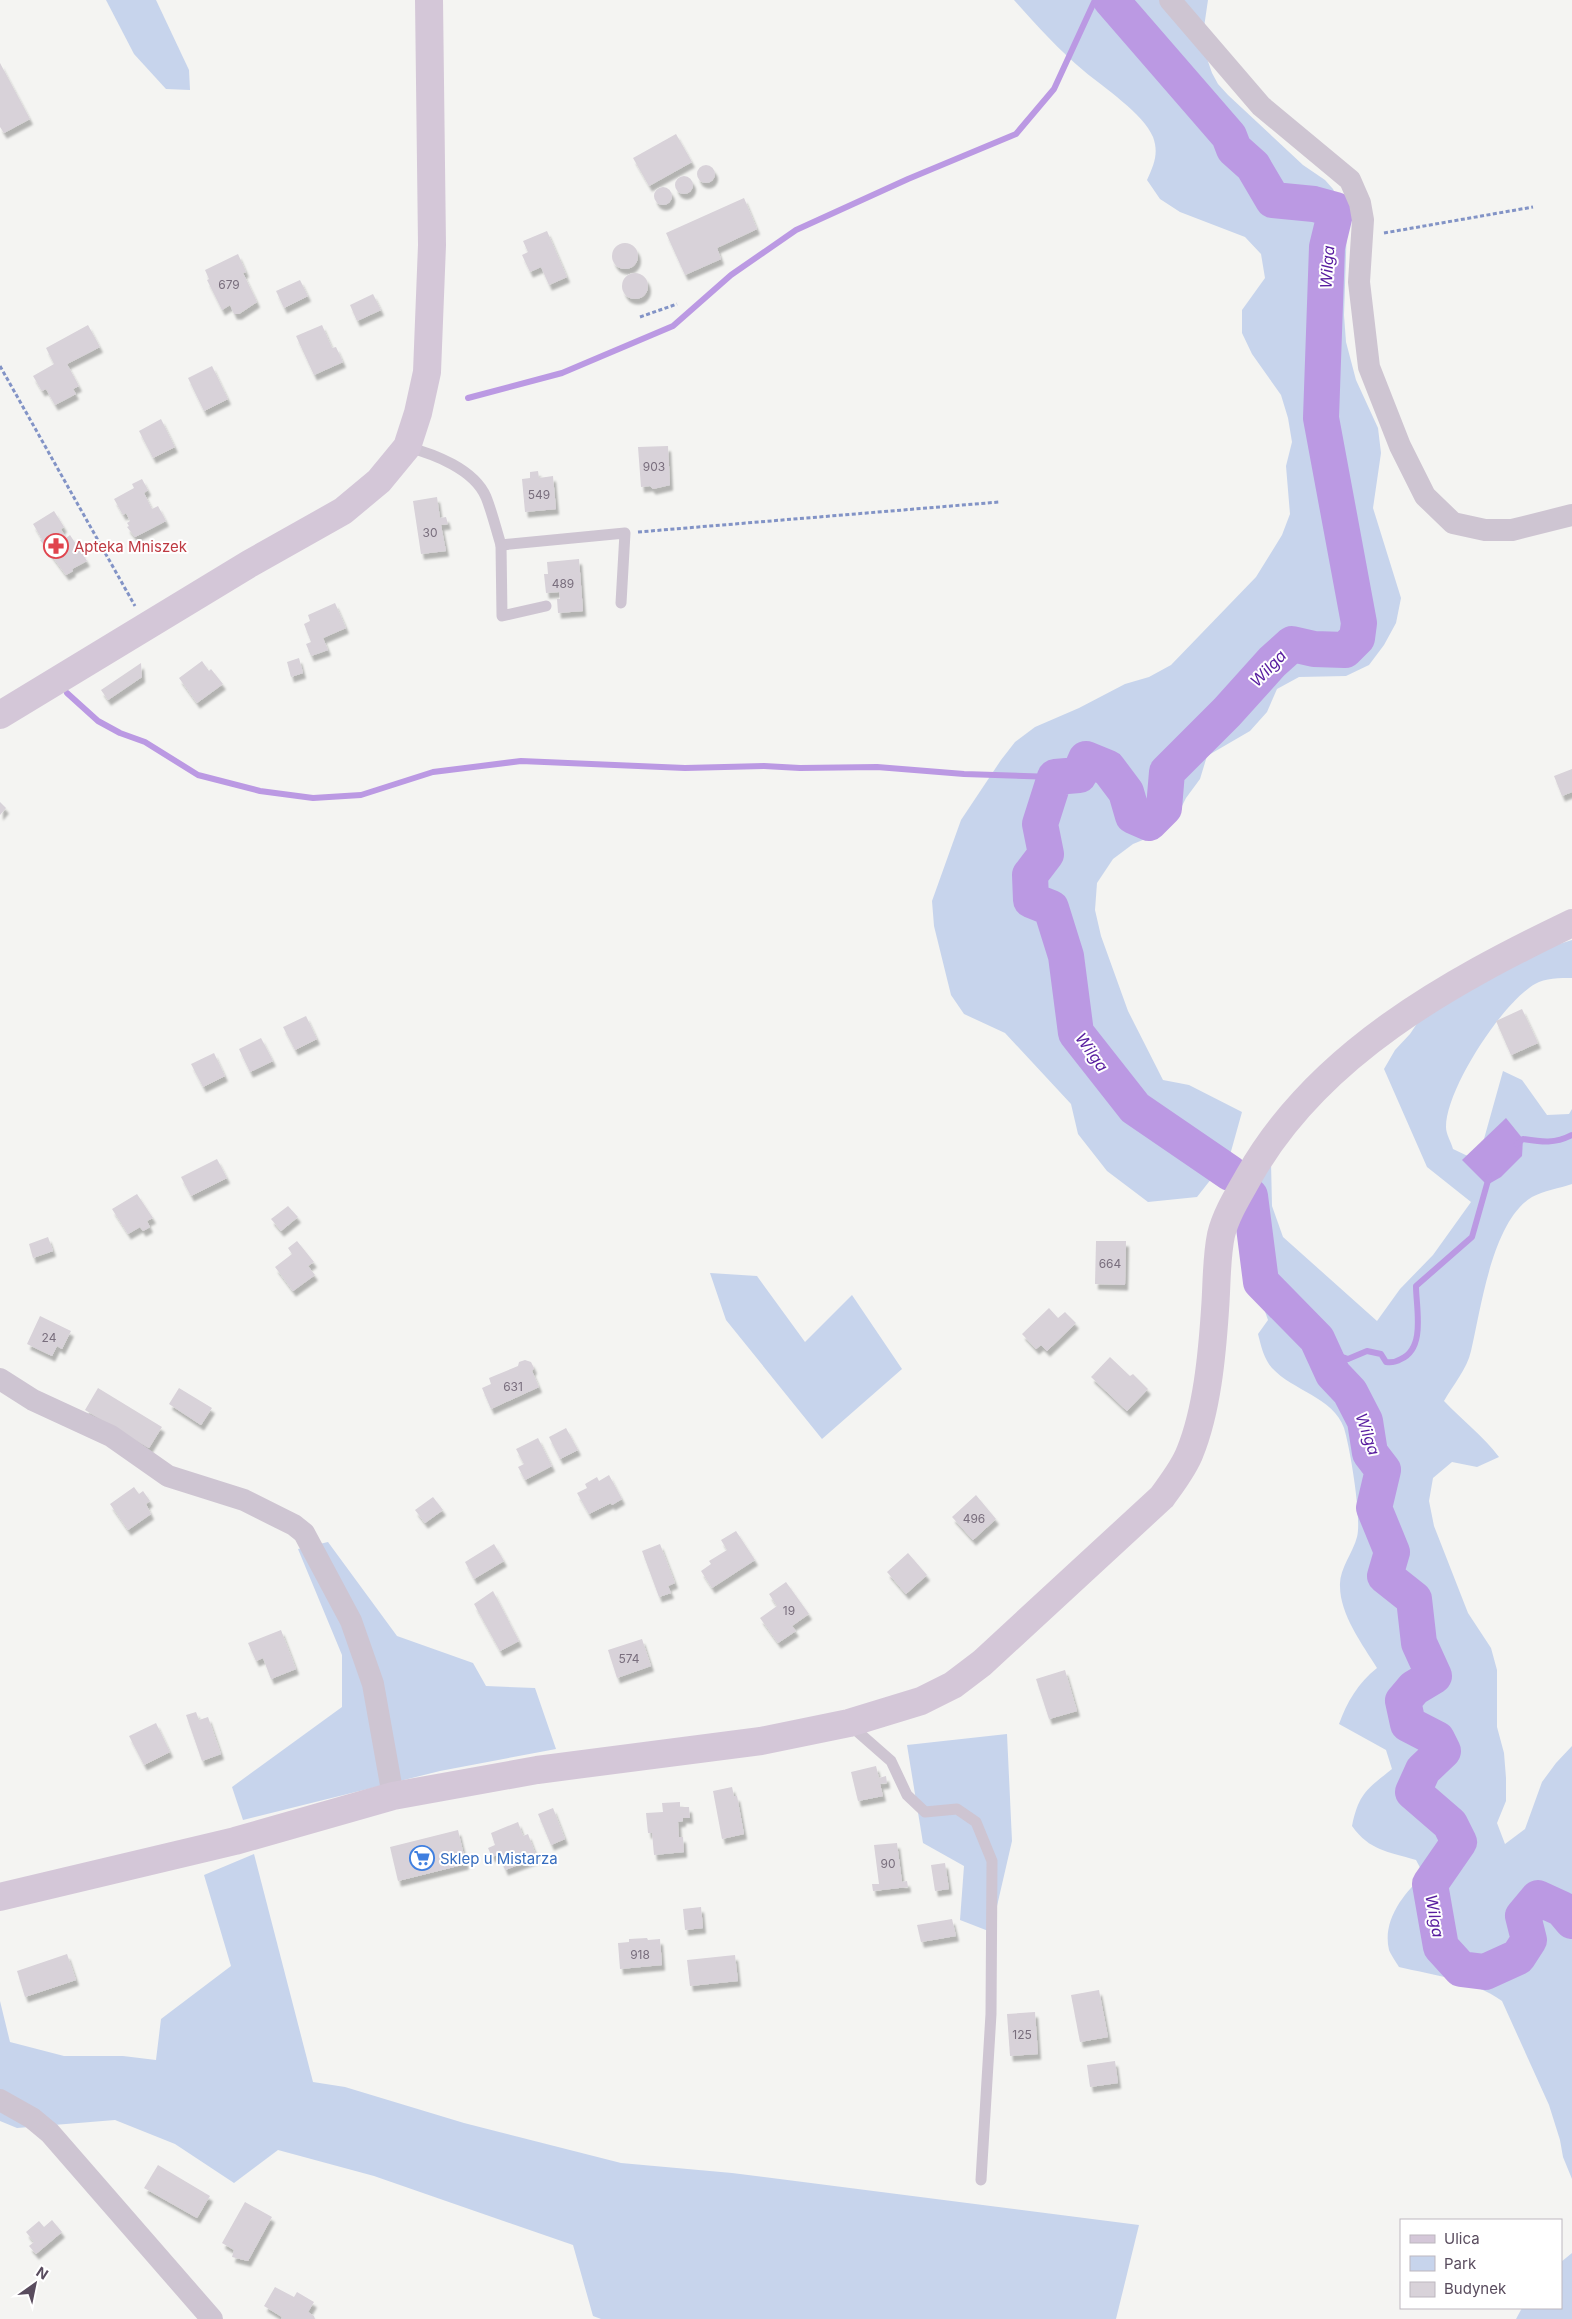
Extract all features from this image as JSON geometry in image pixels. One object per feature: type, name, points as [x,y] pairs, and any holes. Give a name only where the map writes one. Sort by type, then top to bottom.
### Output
[{"type":"street","points":[[0,715],[343,511],[380,481],[407,447],[418,413],[427,372],[432,245],[429,0]]},
{"type":"street","points":[[1170,0],[1261,106],[1350,180],[1360,203],[1363,236],[1359,282],[1369,367],[1400,446],[1425,496],[1453,523],[1485,530],[1512,530],[1572,515]]},
{"type":"street","points":[[0,1897],[235,1841],[393,1796],[537,1770],[761,1741],[849,1724],[904,1707],[953,1686],[982,1663],[1162,1497],[1190,1452],[1208,1382],[1221,1233],[1236,1198],[1260,1156],[1318,1086],[1350,1057],[1412,1011],[1516,950],[1572,923]]},
{"type":"street","points":[[0,1379],[33,1400],[111,1436],[168,1476],[244,1500],[294,1525],[304,1533],[351,1621],[373,1684],[393,1796]]},
{"type":"street","points":[[0,2100],[32,2118],[50,2133],[212,2319]]},
{"type":"lane","points":[[407,447],[434,455],[468,474],[485,495],[501,545],[502,616],[546,606]]},
{"type":"lane","points":[[501,545],[625,533],[620,603]]},
{"type":"lane","points":[[849,1724],[891,1761],[908,1795],[924,1812],[957,1808],[976,1822],[992,1861],[991,2014],[982,2180]]},
{"type":"path","points":[[1363,236],[1532,207]]},
{"type":"path","points":[[640,317],[677,304]]},
{"type":"path","points":[[0,366],[147,626]]},
{"type":"path","points":[[625,533],[1000,502]]},
{"type":"green space","points":[[106,0],[156,0],[189,70],[190,90],[166,89],[134,54]]},
{"type":"green space","points":[[1014,0],[1208,0],[1203,47],[1218,84],[1303,165],[1325,180],[1333,189],[1344,213],[1347,225],[1344,315],[1346,342],[1356,380],[1378,428],[1381,453],[1373,508],[1401,598],[1396,623],[1384,645],[1369,665],[1346,676],[1299,677],[1277,689],[1267,712],[1250,731],[1207,756],[1200,779],[1186,798],[1175,820],[1155,835],[1133,844],[1113,859],[1097,883],[1095,910],[1101,936],[1128,1011],[1163,1080],[1189,1085],[1242,1112],[1230,1155],[1197,1197],[1148,1202],[1107,1171],[1078,1134],[1071,1104],[1005,1033],[964,1014],[951,995],[934,926],[932,901],[961,820],[1015,742],[1035,727],[1079,708],[1125,684],[1149,677],[1171,665],[1256,577],[1282,535],[1290,514],[1286,466],[1292,442],[1288,418],[1281,395],[1252,354],[1242,333],[1242,310],[1265,278],[1261,254],[1245,237],[1180,212],[1160,199],[1147,180],[1156,154],[1155,143],[1148,128],[1132,110],[1066,55]]},
{"type":"green space","points":[[1572,940],[1572,978],[1539,982],[1522,994],[1507,1009],[1478,1048],[1465,1070],[1448,1111],[1446,1130],[1453,1149],[1474,1159],[1484,1139],[1503,1071],[1522,1080],[1547,1115],[1569,1114],[1572,1109],[1572,1184],[1532,1197],[1518,1209],[1507,1225],[1490,1267],[1469,1358],[1444,1401],[1499,1457],[1477,1467],[1452,1462],[1433,1478],[1429,1501],[1434,1526],[1468,1613],[1491,1648],[1497,1670],[1497,1727],[1504,1753],[1506,1801],[1497,1823],[1505,1844],[1525,1829],[1542,1782],[1572,1746],[1572,2179],[1563,2157],[1560,2140],[1549,2105],[1502,2001],[1466,1983],[1399,1967],[1389,1950],[1389,1928],[1396,1908],[1409,1890],[1424,1875],[1416,1860],[1380,1849],[1366,1841],[1352,1826],[1358,1806],[1365,1793],[1392,1769],[1386,1750],[1339,1724],[1354,1693],[1377,1668],[1353,1629],[1341,1597],[1340,1580],[1355,1543],[1358,1528],[1355,1483],[1346,1437],[1339,1417],[1331,1409],[1322,1401],[1281,1376],[1267,1361],[1258,1334],[1268,1320],[1262,1303],[1250,1290],[1241,1254],[1251,1202],[1271,1162],[1272,1206],[1283,1237],[1377,1321],[1400,1289],[1433,1255],[1471,1202],[1427,1167],[1384,1069],[1395,1050],[1410,1034],[1422,1016],[1518,957]]},
{"type":"green space","points":[[710,1273],[757,1276],[805,1342],[852,1295],[902,1369],[822,1439],[726,1320]]},
{"type":"green space","points":[[328,1542],[397,1636],[473,1663],[486,1686],[535,1688],[556,1749],[440,1771],[243,1820],[232,1787],[342,1707],[342,1655],[298,1549]]},
{"type":"green space","points":[[1007,1734],[1012,1841],[991,1932],[960,1920],[964,1866],[923,1843],[907,1745]]},
{"type":"green space","points":[[254,1854],[313,2082],[345,2087],[464,2123],[621,2163],[732,2173],[1139,2225],[1116,2319],[601,2319],[593,2316],[573,2245],[374,2176],[278,2150],[234,2183],[175,2144],[115,2120],[17,2128],[0,2121],[0,2001],[10,2042],[64,2056],[123,2056],[156,2060],[161,2019],[231,1966],[204,1875]]},
{"type":"green space","points":[[1572,2253],[1572,2319],[1516,2319],[1521,2309],[1562,2309],[1562,2261]]},
{"type":"shaded area","points":[[1506,1118],[1523,1139],[1522,1156],[1501,1177],[1487,1185],[1462,1160]]},
{"type":"building","points":[[0,63],[30,119],[4,133],[0,127]]},
{"type":"building","points":[[676,134],[692,162],[649,186],[633,158]]},
{"type":"building","points":[[706,165],[712,168],[715,174],[712,180],[706,183],[700,180],[697,174],[700,168]]},
{"type":"building","points":[[680,176],[688,176],[693,181],[691,192],[680,194],[675,189],[675,181]]},
{"type":"building","points":[[663,187],[669,190],[672,196],[669,202],[663,205],[657,202],[654,196],[657,190]]},
{"type":"building","points":[[744,198],[757,229],[717,248],[721,259],[685,275],[666,233]]},
{"type":"building","points":[[547,231],[567,277],[549,285],[541,267],[530,272],[522,255],[528,252],[523,241]]},
{"type":"building","points":[[625,243],[634,247],[638,256],[634,265],[625,269],[616,265],[612,256],[616,247]]},
{"type":"building","points":[[238,254],[246,272],[243,273],[257,302],[239,314],[234,314],[230,305],[222,310],[207,280],[209,279],[205,270]]},
{"type":"building","points":[[635,273],[644,277],[648,286],[644,295],[635,299],[626,295],[622,286],[626,277]]},
{"type":"building","points":[[300,280],[308,296],[284,308],[276,291]]},
{"type":"building","points":[[373,294],[381,310],[357,321],[350,305]]},
{"type":"building","points":[[88,325],[100,347],[67,364],[79,386],[73,389],[76,394],[55,405],[46,389],[42,391],[33,376],[54,364],[46,348]]},
{"type":"building","points":[[322,325],[332,348],[336,347],[343,362],[314,375],[296,336]]},
{"type":"building","points":[[212,366],[228,399],[204,411],[188,378]]},
{"type":"building","points":[[161,419],[175,447],[153,458],[139,431]]},
{"type":"building","points":[[668,446],[670,485],[653,489],[650,486],[641,487],[638,447]]},
{"type":"building","points":[[538,471],[539,478],[553,476],[556,509],[525,512],[522,479],[530,478],[530,472]]},
{"type":"building","points":[[142,479],[148,490],[144,493],[152,509],[158,506],[166,521],[135,537],[127,527],[129,526],[127,523],[130,521],[126,513],[123,515],[114,499],[134,488],[132,484]]},
{"type":"building","points":[[437,497],[440,518],[446,517],[448,524],[441,525],[446,551],[421,554],[413,501]]},
{"type":"building","points":[[54,511],[64,527],[61,529],[66,538],[70,535],[87,561],[72,569],[73,571],[66,575],[40,540],[42,539],[33,524]]},
{"type":"building","points":[[579,559],[583,611],[558,613],[557,599],[560,599],[559,592],[546,593],[544,574],[548,574],[547,562]]},
{"type":"building","points":[[335,603],[346,628],[323,638],[328,650],[311,656],[306,644],[311,642],[304,624],[310,621],[308,615]]},
{"type":"building","points":[[299,658],[303,673],[291,677],[287,662]]},
{"type":"building","points":[[202,661],[209,671],[211,669],[223,684],[197,703],[179,678]]},
{"type":"building","points":[[141,663],[142,677],[108,700],[101,690]]},
{"type":"building","points":[[1572,769],[1572,792],[1562,796],[1554,776]]},
{"type":"building","points":[[0,802],[6,808],[0,815]]},
{"type":"building","points":[[1522,1009],[1538,1043],[1511,1055],[1496,1021]]},
{"type":"building","points":[[306,1016],[317,1039],[295,1050],[283,1027]]},
{"type":"building","points":[[261,1038],[273,1061],[250,1072],[239,1049]]},
{"type":"building","points":[[214,1053],[225,1076],[203,1087],[191,1064]]},
{"type":"building","points":[[217,1159],[227,1178],[191,1196],[181,1177]]},
{"type":"building","points":[[137,1194],[153,1218],[147,1221],[150,1227],[143,1231],[140,1227],[128,1234],[112,1209]]},
{"type":"building","points":[[288,1206],[298,1217],[281,1231],[271,1219]]},
{"type":"building","points":[[48,1237],[53,1251],[33,1258],[29,1244]]},
{"type":"building","points":[[297,1241],[314,1262],[308,1266],[315,1275],[293,1291],[275,1267],[292,1254],[288,1248]]},
{"type":"building","points":[[1096,1241],[1126,1241],[1125,1285],[1095,1284]]},
{"type":"building","points":[[1049,1308],[1058,1318],[1065,1312],[1076,1323],[1047,1351],[1041,1345],[1036,1349],[1022,1334]]},
{"type":"building","points":[[40,1316],[71,1331],[62,1349],[57,1346],[52,1356],[27,1344]]},
{"type":"building","points":[[1110,1357],[1130,1376],[1133,1374],[1148,1389],[1127,1411],[1091,1377]]},
{"type":"building","points":[[525,1360],[531,1362],[534,1368],[532,1371],[539,1387],[491,1409],[482,1388],[491,1384],[489,1378],[518,1366],[519,1362]]},
{"type":"building","points":[[98,1388],[162,1427],[149,1448],[85,1410]]},
{"type":"building","points":[[179,1388],[212,1408],[201,1425],[169,1404]]},
{"type":"building","points":[[566,1428],[578,1450],[560,1459],[549,1437]]},
{"type":"building","points":[[538,1438],[552,1466],[525,1480],[518,1467],[524,1464],[516,1449]]},
{"type":"building","points":[[609,1475],[622,1499],[589,1514],[577,1493],[587,1488],[585,1484],[597,1477],[599,1481]]},
{"type":"building","points":[[134,1487],[139,1494],[143,1491],[150,1501],[146,1504],[151,1514],[128,1530],[110,1504]]},
{"type":"building","points":[[976,1495],[996,1519],[973,1540],[952,1517]]},
{"type":"building","points":[[433,1497],[443,1510],[425,1523],[415,1510]]},
{"type":"building","points":[[736,1531],[755,1560],[712,1588],[701,1571],[711,1564],[709,1561],[727,1550],[721,1540]]},
{"type":"building","points":[[494,1544],[504,1561],[474,1579],[465,1562]]},
{"type":"building","points":[[660,1544],[675,1583],[668,1586],[671,1593],[659,1597],[642,1551]]},
{"type":"building","points":[[908,1553],[927,1575],[906,1594],[887,1572]]},
{"type":"building","points":[[786,1582],[809,1614],[792,1626],[796,1631],[778,1643],[760,1618],[777,1606],[769,1594]]},
{"type":"building","points":[[493,1591],[519,1641],[500,1651],[474,1604]]},
{"type":"building","points":[[281,1630],[296,1669],[271,1679],[263,1658],[256,1661],[248,1643]]},
{"type":"building","points":[[642,1639],[651,1666],[617,1678],[608,1650]]},
{"type":"building","points":[[1065,1670],[1077,1711],[1049,1719],[1036,1679]]},
{"type":"building","points":[[196,1712],[199,1720],[208,1717],[221,1754],[202,1761],[186,1715]]},
{"type":"building","points":[[156,1723],[170,1752],[144,1765],[129,1736]]},
{"type":"building","points":[[876,1766],[879,1778],[886,1776],[887,1783],[880,1784],[883,1796],[858,1801],[851,1772]]},
{"type":"building","points":[[732,1787],[734,1796],[737,1796],[744,1834],[722,1839],[713,1791]]},
{"type":"building","points":[[680,1802],[680,1807],[689,1807],[690,1818],[683,1818],[683,1821],[678,1822],[679,1837],[683,1837],[684,1852],[654,1855],[652,1833],[648,1833],[646,1813],[663,1812],[662,1803]]},
{"type":"building","points":[[553,1808],[565,1839],[551,1845],[538,1814]]},
{"type":"building","points":[[518,1822],[523,1836],[528,1834],[537,1858],[505,1870],[499,1854],[492,1857],[488,1848],[495,1845],[491,1833]]},
{"type":"building","points":[[458,1830],[466,1864],[398,1881],[390,1847]]},
{"type":"building","points":[[897,1843],[902,1882],[907,1881],[908,1887],[873,1891],[872,1884],[879,1884],[874,1845]]},
{"type":"building","points":[[945,1863],[949,1889],[935,1891],[931,1865]]},
{"type":"building","points":[[701,1907],[703,1928],[685,1930],[683,1909]]},
{"type":"building","points":[[952,1919],[956,1936],[921,1942],[917,1925]]},
{"type":"building","points":[[647,1938],[648,1940],[660,1939],[662,1965],[620,1969],[618,1943],[629,1942],[629,1939]]},
{"type":"building","points":[[67,1954],[76,1980],[25,1997],[17,1971]]},
{"type":"building","points":[[735,1955],[738,1981],[690,1986],[687,1960]]},
{"type":"building","points":[[1099,1990],[1108,2037],[1080,2042],[1071,1995]]},
{"type":"building","points":[[1035,2012],[1038,2054],[1010,2056],[1007,2014]]},
{"type":"building","points":[[1115,2061],[1118,2083],[1090,2087],[1087,2065]]},
{"type":"building","points":[[158,2165],[210,2196],[197,2218],[144,2188]]},
{"type":"building","points":[[245,2202],[272,2217],[248,2261],[232,2257],[234,2250],[222,2243]]},
{"type":"building","points":[[52,2220],[62,2232],[36,2254],[29,2246],[34,2242],[26,2232],[39,2221],[44,2227]]},
{"type":"building","points":[[275,2287],[294,2297],[297,2292],[314,2302],[308,2312],[315,2319],[281,2319],[282,2317],[264,2306]]},
{"type":"waterway","points":[[468,398],[562,373],[673,326],[731,275],[796,230],[908,179],[1016,134],[1054,89],[1095,0]]},
{"type":"waterway","name":"Wilga","points":[[1111,0],[1229,136],[1234,149],[1253,166],[1273,200],[1314,204],[1336,210],[1327,247],[1321,418],[1359,623],[1357,638],[1345,650],[1314,649],[1292,644],[1272,662],[1227,712],[1167,772],[1164,808],[1149,823],[1133,816],[1126,792],[1108,768],[1086,759],[1079,775],[1055,777],[1040,824],[1046,854],[1030,875],[1031,900],[1051,908],[1066,956],[1076,1033],[1135,1108],[1230,1173]]},
{"type":"waterway","points":[[67,693],[98,721],[120,733],[145,742],[198,775],[260,791],[313,798],[361,795],[433,772],[521,761],[685,768],[764,766],[800,768],[877,767],[964,774],[1055,777]]},
{"type":"waterway","points":[[1517,1144],[1523,1139],[1548,1142],[1572,1135]]},
{"type":"waterway","points":[[1323,1350],[1348,1359],[1367,1351],[1381,1354],[1386,1362],[1397,1361],[1409,1354],[1417,1337],[1416,1286],[1472,1237],[1489,1177]]},
{"type":"waterway","name":"Wilga","points":[[1250,1196],[1261,1282],[1317,1339],[1333,1374],[1350,1392],[1365,1421],[1370,1453],[1383,1470],[1374,1508],[1392,1552],[1385,1576],[1414,1599],[1419,1643],[1434,1676],[1414,1688],[1403,1701],[1408,1724],[1437,1739],[1443,1751],[1423,1770],[1413,1792],[1450,1824],[1459,1842],[1430,1884],[1441,1947],[1461,1969],[1485,1972],[1518,1957],[1529,1940],[1523,1916],[1538,1898],[1562,1909],[1572,1921]]},
{"type":"place","name":"Apteka Mniszek","points":[[56,546]]},
{"type":"place","name":"Sklep u Mistarza","points":[[422,1858]]}]
